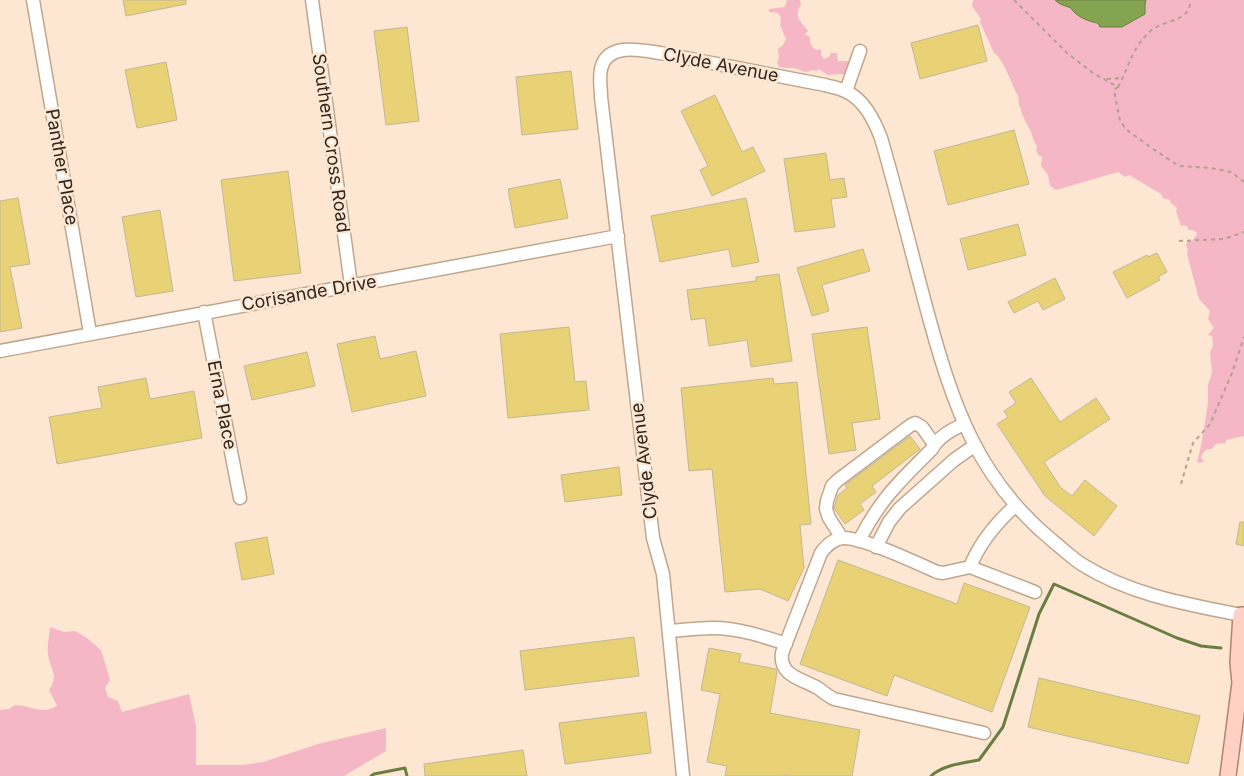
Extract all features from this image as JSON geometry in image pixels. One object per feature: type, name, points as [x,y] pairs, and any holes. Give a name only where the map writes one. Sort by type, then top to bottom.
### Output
[{"type":"main road","points":[[1228,776],[1242,682],[1238,662],[1243,615]]},
{"type":"street","name":"Panther Place","points":[[33,0],[90,333]]},
{"type":"street","name":"Southern Cross Road","points":[[312,0],[351,285]]},
{"type":"street","name":"Clyde Avenue","points":[[683,776],[663,574],[653,538],[600,77],[606,58],[613,53],[637,49],[818,84],[846,91],[862,105],[872,117],[881,138],[940,357],[964,424],[974,446],[999,484],[1016,506],[1036,526],[1082,564],[1100,574],[1134,590],[1243,615]]},
{"type":"street","points":[[846,91],[860,51]]},
{"type":"street","name":"Corisande Drive","points":[[0,351],[618,236]]},
{"type":"street","name":"Erna Place","points":[[204,312],[240,498]]},
{"type":"street","points":[[842,538],[829,518],[826,509],[829,493],[838,480],[912,425],[919,424],[934,444]]},
{"type":"street","points":[[859,540],[880,504],[905,474],[932,449],[934,444],[964,424]]},
{"type":"street","points":[[876,547],[889,522],[900,508],[954,460],[974,446]]},
{"type":"street","points":[[970,567],[982,542],[1000,520],[1016,506]]},
{"type":"street","points":[[984,733],[834,699],[817,688],[794,678],[790,674],[782,664],[781,658],[786,644],[821,553],[833,541],[842,538],[859,540],[937,572],[943,573],[962,567],[970,567],[1035,592]]},
{"type":"street","points":[[669,631],[712,628],[732,630],[752,633],[786,644]]},
{"type":"path","points":[[1014,0],[1067,53],[1088,70],[1118,87]]},
{"type":"path","points":[[1190,0],[1188,8],[1179,18],[1158,26],[1139,42],[1118,87],[1114,90],[1114,98],[1120,121],[1127,130],[1179,166],[1211,168],[1231,172],[1244,182]]},
{"type":"path","points":[[1105,79],[1122,78]]},
{"type":"path","points":[[1179,241],[1224,239],[1244,232]]},
{"type":"path","points":[[1180,484],[1193,443],[1210,424],[1232,373],[1244,337]]},
{"type":"shaded area","points":[[787,0],[800,0],[801,5],[798,16],[808,31],[805,34],[810,37],[813,48],[821,49],[821,55],[824,59],[829,57],[831,53],[837,53],[838,61],[849,61],[845,75],[828,75],[819,69],[817,71],[804,72],[795,68],[779,67],[777,62],[779,58],[778,49],[786,39],[780,25],[781,18],[778,13],[769,12],[769,9],[785,7]]},
{"type":"shaded area","points":[[973,0],[1244,0],[1244,436],[1226,440],[1226,443],[1216,444],[1212,449],[1207,449],[1201,458],[1204,461],[1200,463],[1197,462],[1208,403],[1208,385],[1212,372],[1210,352],[1213,346],[1212,336],[1208,335],[1214,328],[1208,319],[1210,311],[1199,299],[1187,254],[1186,245],[1188,241],[1192,241],[1197,234],[1192,230],[1188,230],[1188,227],[1184,225],[1181,226],[1176,211],[1177,208],[1170,200],[1163,198],[1161,194],[1129,175],[1125,177],[1118,172],[1056,190],[1050,186],[1048,175],[1041,166],[1042,157],[1038,155],[1037,146],[1022,114],[1018,96],[1004,66],[994,53],[980,22],[981,19],[972,6]]},
{"type":"shaded area","points":[[1055,0],[1146,0],[1145,14],[1122,27],[1100,27],[1098,23],[1083,18],[1071,8]]},
{"type":"shaded area","points":[[50,627],[64,632],[75,631],[101,650],[110,680],[105,688],[108,697],[118,701],[122,712],[189,694],[196,726],[196,765],[243,765],[263,762],[318,744],[386,728],[386,751],[344,776],[0,776],[0,710],[9,709],[15,705],[41,710],[57,706],[49,690],[54,677],[48,655]]},
{"type":"building","points":[[123,0],[186,0],[186,4],[126,16]]},
{"type":"building","points":[[978,25],[987,61],[920,79],[911,43]]},
{"type":"building","points":[[407,27],[419,121],[386,125],[374,31]]},
{"type":"building","points":[[166,62],[177,120],[137,128],[125,70]]},
{"type":"building","points":[[571,71],[578,129],[522,135],[516,77]]},
{"type":"building","points":[[715,95],[742,152],[753,147],[765,171],[712,196],[700,170],[708,166],[681,111]]},
{"type":"building","points":[[1014,130],[1029,184],[948,205],[934,151]]},
{"type":"building","points":[[826,153],[830,180],[844,178],[847,197],[831,199],[835,227],[795,232],[784,159]]},
{"type":"building","points":[[288,171],[301,273],[234,281],[221,180]]},
{"type":"building","points":[[560,179],[568,218],[515,228],[508,189]]},
{"type":"building","points":[[18,198],[30,264],[10,267],[22,328],[0,332],[0,201]]},
{"type":"building","points":[[746,198],[759,262],[732,267],[729,249],[660,262],[651,216]]},
{"type":"building","points":[[160,210],[173,291],[136,297],[122,217]]},
{"type":"building","points":[[1018,224],[1026,255],[968,270],[960,239]]},
{"type":"building","points":[[863,249],[870,271],[822,285],[829,311],[812,316],[797,268]]},
{"type":"building","points":[[1157,253],[1167,272],[1158,277],[1160,280],[1127,298],[1113,272],[1147,255],[1148,257]]},
{"type":"building","points":[[779,274],[792,361],[751,367],[747,340],[709,346],[705,318],[691,320],[687,290],[756,281],[756,277]]},
{"type":"building","points":[[1055,278],[1065,299],[1043,310],[1038,301],[1014,313],[1008,302]]},
{"type":"building","points":[[569,327],[575,382],[586,381],[589,410],[508,418],[500,334]]},
{"type":"building","points":[[867,327],[880,419],[852,423],[856,450],[829,454],[812,334]]},
{"type":"building","points":[[375,336],[380,359],[416,351],[426,396],[352,412],[337,344]]},
{"type":"building","points":[[307,352],[315,386],[252,400],[244,366]]},
{"type":"building","points":[[146,378],[150,399],[194,391],[202,438],[57,464],[49,417],[102,408],[98,387]]},
{"type":"building","points":[[773,378],[774,384],[797,382],[811,524],[800,525],[804,568],[788,601],[760,589],[725,592],[712,469],[689,471],[681,388]]},
{"type":"building","points":[[1031,378],[1060,422],[1096,398],[1110,419],[1044,462],[1061,488],[1072,496],[1085,480],[1117,506],[1094,536],[1045,496],[997,424],[1008,417],[1004,411],[1016,403],[1009,392]]},
{"type":"building","points":[[910,436],[920,449],[872,486],[876,492],[860,504],[864,510],[845,524],[834,508],[838,495],[847,488],[845,485]]},
{"type":"building","points":[[619,467],[622,495],[565,502],[561,475]]},
{"type":"building","points":[[1240,522],[1244,522],[1244,546],[1236,544]]},
{"type":"building","points":[[267,537],[274,574],[242,580],[235,543]]},
{"type":"building","points":[[838,560],[957,604],[964,583],[1030,607],[992,712],[894,675],[887,696],[800,664]]},
{"type":"building","points":[[634,637],[639,676],[525,690],[520,651]]},
{"type":"building","points":[[709,648],[741,654],[739,662],[776,669],[770,713],[860,730],[852,776],[725,776],[727,766],[707,762],[720,694],[701,690]]},
{"type":"building","points":[[1039,678],[1200,716],[1188,764],[1028,727]]},
{"type":"building","points":[[646,712],[651,753],[565,764],[559,723]]},
{"type":"building","points":[[523,750],[527,776],[425,776],[424,764]]},
{"type":"waterway","points":[[931,776],[941,769],[979,760],[1003,727],[1039,614],[1054,584],[1177,638],[1201,646],[1221,648]]},
{"type":"waterway","points":[[371,776],[405,768],[407,776]]}]
